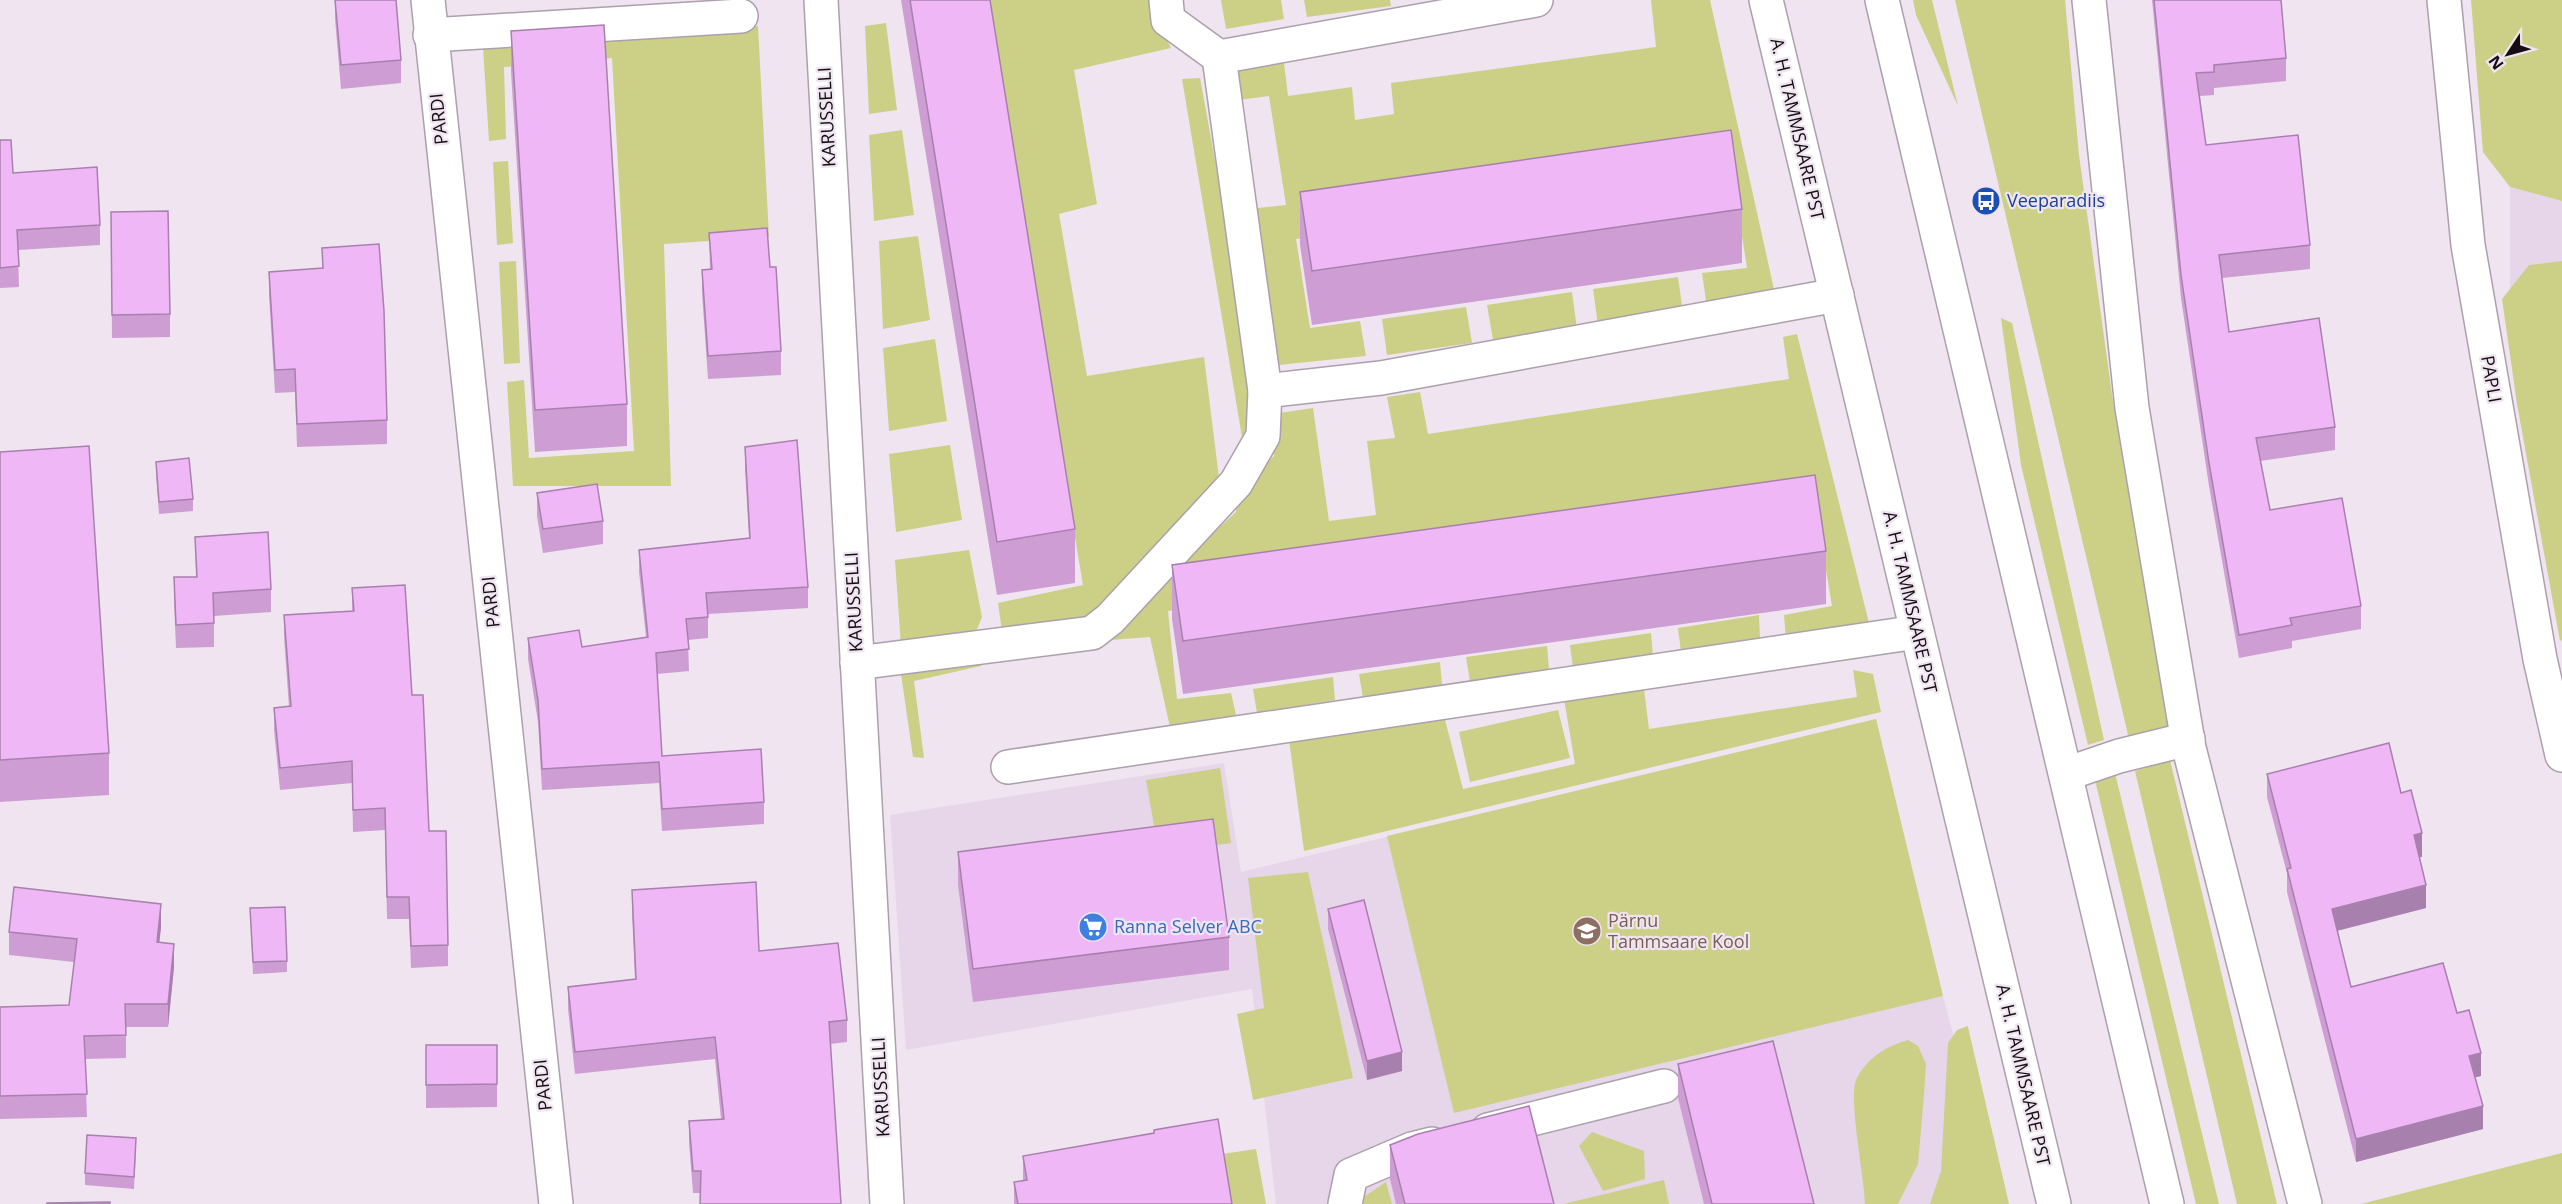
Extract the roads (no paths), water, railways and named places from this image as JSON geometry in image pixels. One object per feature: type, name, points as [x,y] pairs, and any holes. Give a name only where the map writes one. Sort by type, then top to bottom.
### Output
[{"type":"street","name":"PARDI","points":[[428,0],[556,1204]]},
{"type":"street","name":"KARUSSELLI","points":[[821,0],[887,1204]]},
{"type":"street","points":[[1166,0],[1168,20],[1219,57],[1536,0]]},
{"type":"street","name":"A. H. TAMMSAARE PST","points":[[1766,0],[2054,1204]]},
{"type":"street","points":[[1882,0],[2167,1204]]},
{"type":"street","points":[[2089,0],[2132,408],[2188,740],[2305,1204]]},
{"type":"street","name":"PAPLI","points":[[2444,0],[2468,246],[2540,659],[2562,755]]},
{"type":"street","points":[[430,35],[741,16]]},
{"type":"street","points":[[857,663],[1092,633],[1110,619],[1236,483],[1263,436],[1265,391],[1219,57]]},
{"type":"street","points":[[1265,391],[1393,376],[1837,295]]},
{"type":"street","points":[[1008,767],[1917,632]]},
{"type":"street","points":[[2066,774],[2119,756],[2188,740]]},
{"type":"street","points":[[1345,1204],[1351,1175],[1412,1149],[1664,1086]]},
{"type":"place","name":"Veeparadiis","points":[[1986,201]]},
{"type":"place","name":"Ranna Selver ABC","points":[[1093,927]]},
{"type":"place","name":"Pärnu Tammsaare Kool","points":[[1587,931]]}]
